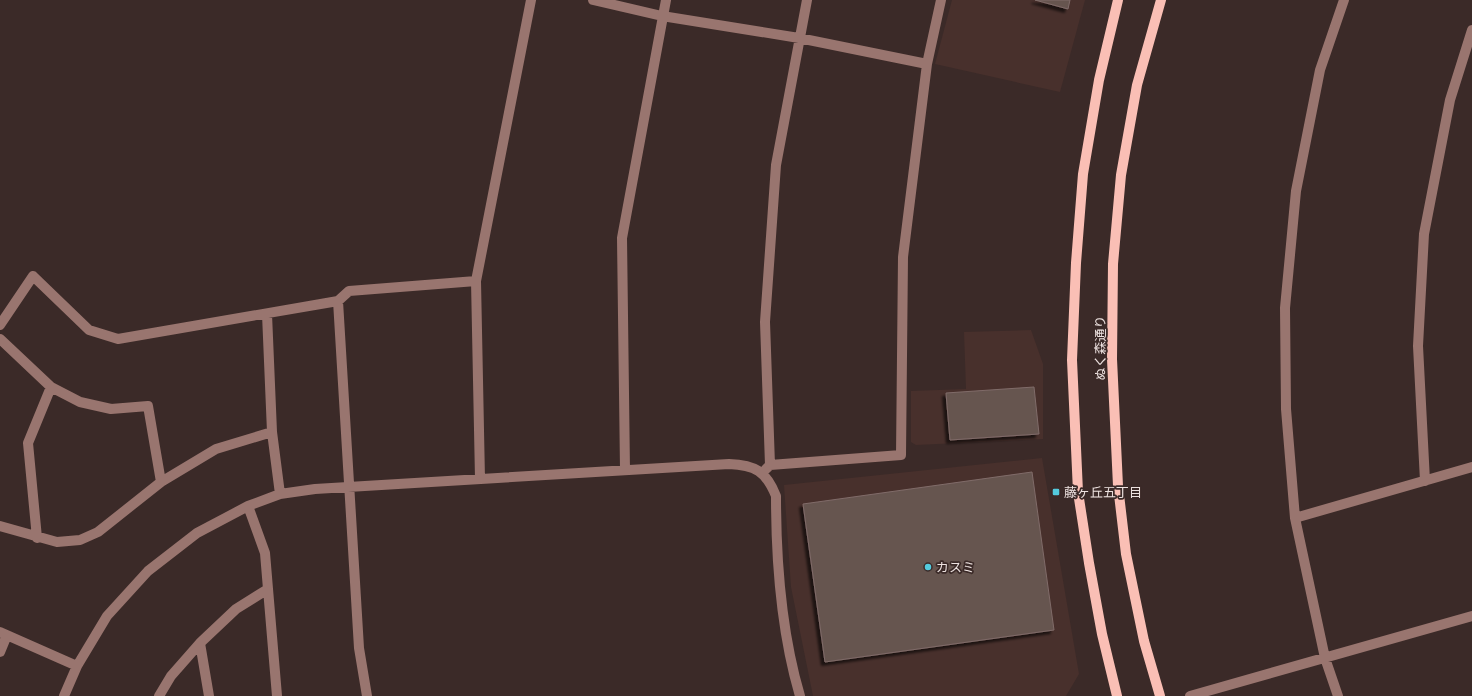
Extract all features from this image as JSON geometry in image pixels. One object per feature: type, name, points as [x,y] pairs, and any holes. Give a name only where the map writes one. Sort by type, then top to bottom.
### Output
[{"type":"main road","name":"ぬく森通り","points":[[1117,696],[1102,634],[1078,492],[1072,360],[1082,174],[1099,80],[1118,0]]},
{"type":"main road","name":"ぬく森通り","points":[[1160,696],[1144,641],[1126,554],[1118,486],[1112,359],[1113,264],[1121,175],[1137,85],[1161,0]]},
{"type":"street","points":[[480,479],[476,281],[531,0]]},
{"type":"street","points":[[593,0],[662,16],[799,38],[927,64]]},
{"type":"street","points":[[625,470],[622,238],[666,0]]},
{"type":"street","points":[[762,474],[770,465],[765,322],[776,165],[799,38],[808,0]]},
{"type":"street","points":[[770,465],[901,455],[903,257],[927,64],[941,0]]},
{"type":"street","points":[[1338,696],[1325,658],[1295,518],[1286,409],[1285,308],[1296,191],[1320,70],[1344,0]]},
{"type":"street","points":[[1426,482],[1418,346],[1424,234],[1450,100],[1472,30]]},
{"type":"street","points":[[0,325],[34,276],[89,330],[118,339],[338,301],[349,291],[476,281]]},
{"type":"street","points":[[338,301],[359,648],[367,696]]},
{"type":"street","points":[[267,314],[272,432],[280,494]]},
{"type":"street","points":[[0,339],[50,387],[80,402],[111,409],[148,406],[161,482]]},
{"type":"street","points":[[37,538],[28,443],[50,387]]},
{"type":"street","points":[[0,526],[37,538],[58,542],[80,540],[98,532],[161,482],[216,449],[272,432]]},
{"type":"street","points":[[64,696],[77,666],[107,616],[148,571],[197,533],[248,506],[280,494],[350,486],[743,464],[753,467],[762,474],[771,483],[776,496],[779,586],[791,660],[800,696]]},
{"type":"street","points":[[1295,518],[1472,468]]},
{"type":"street","points":[[248,506],[265,554],[277,696]]},
{"type":"street","points":[[159,696],[170,676],[200,643],[236,609],[268,589]]},
{"type":"street","points":[[1190,696],[1472,616]]},
{"type":"street","points":[[0,652],[3,634],[77,666]]},
{"type":"street","points":[[200,643],[209,696]]},
{"type":"shaded area","points":[[952,0],[1085,0],[1060,92],[935,64]]},
{"type":"shaded area","points":[[1031,330],[1043,364],[1043,439],[916,445],[911,442],[911,391],[966,389],[964,332]]},
{"type":"shaded area","name":"カスミ","points":[[1042,458],[1079,674],[1066,696],[813,696],[791,587],[784,485]]},
{"type":"building","points":[[1035,0],[1070,0],[1068,9]]},
{"type":"building","points":[[1034,387],[1039,434],[950,440],[946,393]]},
{"type":"building","name":"カスミ","points":[[1032,472],[1054,630],[825,662],[803,504]]},
{"type":"place","name":"藤ヶ丘五丁目","points":[[1056,492]]},
{"type":"place","name":"カスミ","points":[[928,567]]}]
